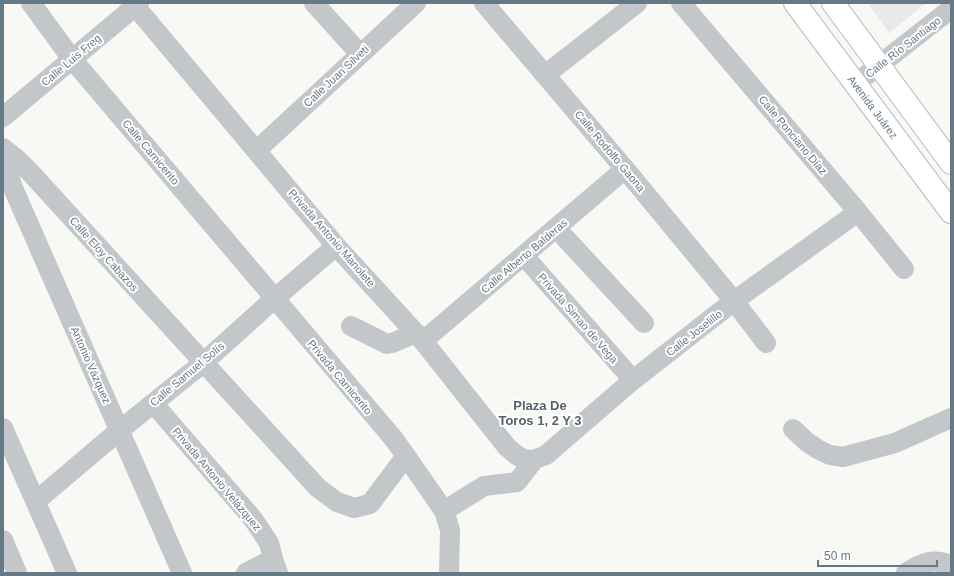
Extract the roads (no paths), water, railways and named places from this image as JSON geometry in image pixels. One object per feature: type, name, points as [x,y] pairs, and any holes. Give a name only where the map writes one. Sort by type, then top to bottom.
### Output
[{"type":"main road","name":"Avenida Juárez","points":[[795,3],[951,212]]},
{"type":"main road","points":[[840,5],[879,67],[951,163]]},
{"type":"street","name":"Calle Carnicerito","points":[[31,3],[72,59],[274,298]]},
{"type":"street","points":[[314,3],[360,54]]},
{"type":"street","name":"Calle Juan Silveti","points":[[257,150],[416,3]]},
{"type":"street","name":"Calle Rodolfo Gaona","points":[[484,3],[734,301],[766,343]]},
{"type":"street","points":[[545,75],[637,3]]},
{"type":"street","name":"Calle Ponciano Díaz","points":[[681,3],[858,212],[904,269]]},
{"type":"street","name":"Calle Luis Freg","points":[[3,117],[137,5]]},
{"type":"street","name":"Privada Antonio Manolete","points":[[137,5],[336,246],[419,337],[507,447],[522,459],[534,460]]},
{"type":"street","name":"Calle Río Santiago","points":[[855,84],[879,67],[951,9]]},
{"type":"street","name":"Calle Eloy Cabazos","points":[[3,148],[30,172],[318,488],[337,502],[354,508],[370,504],[406,456]]},
{"type":"street","name":"Antonio Vázquez","points":[[3,157],[13,188],[182,573]]},
{"type":"street","name":"Calle Alberto Balderas","points":[[351,326],[386,344],[419,337],[524,256],[625,170]]},
{"type":"street","name":"Calle Joselillo","points":[[534,460],[546,455],[633,380],[734,301],[858,212]]},
{"type":"street","points":[[556,228],[644,323]]},
{"type":"street","name":"Calle Samuel Solís","points":[[36,501],[120,430],[203,363],[274,298],[336,246]]},
{"type":"street","name":"Privada Simao de Vega","points":[[524,256],[633,380]]},
{"type":"street","name":"Privada Carnicerito","points":[[274,298],[406,456],[444,511],[450,530],[448,573]]},
{"type":"street","name":"Privada Antonio Velázquez","points":[[153,403],[253,519],[270,543],[275,566]]},
{"type":"street","points":[[794,429],[807,442],[818,450],[830,455],[843,457],[895,443],[951,418]]},
{"type":"street","points":[[3,428],[67,573]]},
{"type":"street","points":[[444,511],[484,486],[517,482],[534,460]]},
{"type":"street","points":[[3,540],[17,573]]},
{"type":"street","points":[[906,573],[929,561],[946,563]]},
{"type":"street","points":[[246,573],[275,566]]},
{"type":"district","name":"Plaza De Toros 1, 2 Y 3","points":[[540,412]]}]
